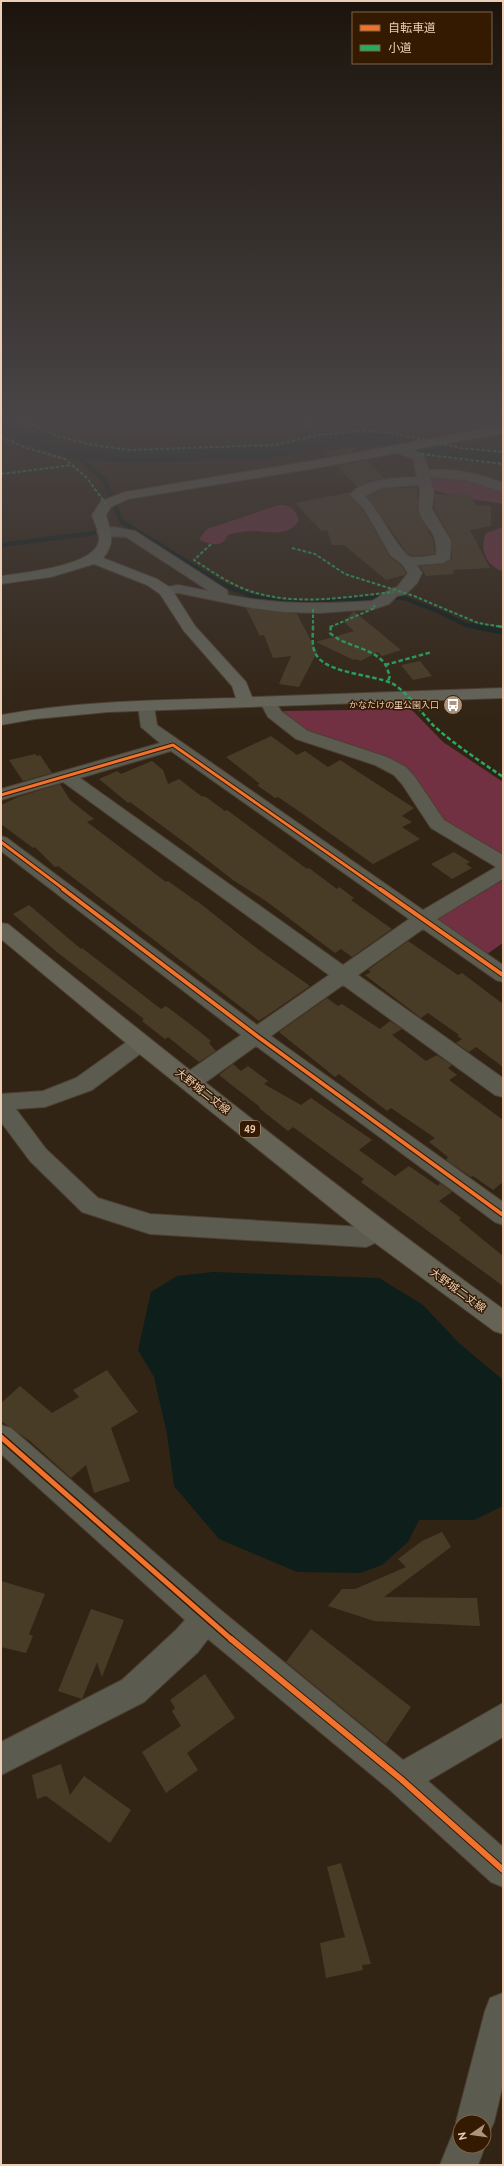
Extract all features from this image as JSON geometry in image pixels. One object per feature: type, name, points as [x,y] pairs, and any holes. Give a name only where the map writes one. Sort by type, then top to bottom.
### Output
[{"type":"main road","name":"大野城二丈線","points":[[1,929],[140,1043],[191,1081],[376,1230],[503,1323]]},
{"type":"street","points":[[1,580],[52,573],[94,559],[103,549],[106,539],[100,519]]},
{"type":"street","points":[[166,591],[178,589],[252,604],[283,608],[319,609],[374,605],[401,591],[412,580],[415,573],[408,561],[396,553],[376,519]]},
{"type":"street","points":[[408,561],[443,559],[444,541],[431,519]]},
{"type":"street","points":[[104,532],[114,531],[130,534],[222,592],[221,597]]},
{"type":"street","points":[[94,559],[152,582],[166,591],[189,628],[240,685],[246,703]]},
{"type":"street","points":[[1,720],[70,710],[503,693]]},
{"type":"street","points":[[268,702],[274,714],[302,735],[374,759],[400,771],[409,781],[437,824],[503,864]]},
{"type":"street","points":[[146,706],[149,727],[503,975]]},
{"type":"street","points":[[1,795],[173,745]]},
{"type":"street","points":[[66,776],[503,1089]]},
{"type":"street","points":[[1,842],[257,1036],[503,1215]]},
{"type":"street","points":[[191,1081],[423,919],[503,871]]},
{"type":"street","points":[[1,1102],[45,1099],[84,1084],[140,1043]]},
{"type":"street","points":[[1,1106],[38,1155],[90,1205],[150,1224],[366,1237],[376,1230]]},
{"type":"street","points":[[1,1437],[206,1618],[401,1779],[503,1870]]},
{"type":"street","points":[[1,1759],[133,1691],[187,1641],[206,1618]]},
{"type":"street","points":[[401,1779],[503,1719]]},
{"type":"street","points":[[477,2114],[503,2011]]},
{"type":"street","points":[[460,2165],[463,2154]]},
{"type":"shaded area","points":[[237,519],[299,520],[295,526],[284,531],[249,531],[230,534],[222,543],[219,544],[208,543],[199,539],[207,529]]},
{"type":"shaded area","points":[[503,527],[503,571],[497,569],[488,561],[483,545],[486,533]]},
{"type":"shaded area","points":[[411,709],[443,742],[503,782],[503,861],[444,823],[402,766],[347,743],[305,733],[279,713],[285,711]]},
{"type":"shaded area","points":[[503,880],[503,943],[487,954],[436,920]]},
{"type":"water","points":[[213,1272],[379,1278],[423,1305],[459,1343],[503,1380],[503,1506],[474,1520],[419,1520],[408,1542],[382,1565],[360,1573],[297,1572],[219,1539],[174,1486],[167,1434],[154,1377],[138,1350],[151,1292],[177,1276]]},
{"type":"building","points":[[310,519],[368,519],[390,557],[401,565],[406,573],[405,575],[386,580],[344,545],[332,545],[327,530],[321,531],[314,522]]},
{"type":"building","points":[[383,519],[423,519],[433,540],[435,554],[414,556],[407,553]]},
{"type":"building","points":[[440,519],[491,519],[491,526],[470,530],[490,568],[453,570],[454,574],[426,576],[420,566],[443,564],[452,559],[452,540]]},
{"type":"building","points":[[246,608],[297,614],[317,652],[299,687],[279,684],[291,656],[273,658],[264,635],[260,636]]},
{"type":"building","points":[[353,612],[355,612],[401,650],[382,656],[377,652],[361,661],[356,659],[354,660],[316,642],[354,631],[344,622]]},
{"type":"building","points":[[420,661],[432,676],[413,680],[401,665]]},
{"type":"building","points":[[271,736],[297,755],[305,751],[328,767],[340,760],[414,808],[402,816],[412,822],[402,827],[420,839],[373,864],[303,814],[278,797],[275,798],[257,785],[260,784],[226,757]]},
{"type":"building","points":[[35,754],[37,756],[40,755],[52,773],[23,781],[9,760]]},
{"type":"building","points":[[152,761],[163,770],[168,784],[179,779],[201,796],[206,797],[225,811],[227,810],[307,869],[309,868],[337,889],[339,887],[354,898],[351,900],[392,929],[352,957],[341,949],[335,953],[266,901],[233,880],[130,802],[128,803],[99,779],[117,771],[121,774]]},
{"type":"building","points":[[60,784],[70,800],[94,819],[87,822],[166,882],[168,881],[197,901],[259,950],[310,986],[259,1021],[58,866],[55,867],[35,847],[33,848],[1,824],[1,805],[18,797]]},
{"type":"building","points":[[454,852],[470,862],[466,864],[472,868],[452,879],[431,864]]},
{"type":"building","points":[[29,905],[81,949],[82,948],[161,1009],[166,1006],[195,1028],[211,1041],[209,1043],[216,1051],[199,1062],[168,1037],[165,1039],[142,1021],[144,1019],[58,953],[13,914]]},
{"type":"building","points":[[408,941],[458,975],[462,973],[503,1004],[503,1067],[476,1047],[469,1052],[456,1043],[462,1039],[457,1036],[459,1035],[428,1013],[421,1018],[365,975],[371,972],[368,970]]},
{"type":"building","points":[[327,998],[338,1006],[342,1004],[380,1029],[390,1021],[402,1029],[392,1035],[426,1061],[437,1055],[452,1065],[448,1068],[457,1075],[449,1080],[503,1120],[503,1182],[493,1190],[473,1176],[471,1177],[446,1160],[448,1157],[429,1142],[435,1138],[391,1108],[387,1111],[339,1074],[335,1077],[279,1032]]},
{"type":"building","points":[[233,1064],[241,1071],[248,1066],[268,1081],[264,1084],[301,1105],[311,1098],[372,1140],[359,1150],[395,1176],[409,1166],[438,1186],[440,1183],[452,1192],[439,1201],[461,1218],[459,1220],[503,1256],[503,1286],[361,1182],[364,1179],[293,1127],[288,1131],[219,1075]]},
{"type":"building","points":[[107,1370],[138,1412],[111,1428],[130,1481],[94,1493],[86,1465],[71,1478],[30,1441],[1,1421],[1,1403],[20,1386],[52,1413],[79,1397],[73,1390]]},
{"type":"building","points":[[442,1532],[451,1547],[384,1597],[477,1598],[480,1626],[374,1621],[328,1606],[342,1589],[355,1589],[406,1567],[398,1559],[422,1541]]},
{"type":"building","points":[[1,1581],[45,1594],[29,1634],[33,1636],[26,1653],[1,1647]]},
{"type":"building","points":[[91,1609],[124,1620],[102,1677],[97,1662],[82,1699],[58,1691]]},
{"type":"building","points":[[311,1629],[411,1707],[386,1744],[286,1662]]},
{"type":"building","points":[[205,1674],[235,1718],[187,1753],[198,1770],[166,1793],[142,1752],[181,1726],[172,1711],[175,1708],[170,1700]]},
{"type":"building","points":[[61,1764],[70,1795],[84,1776],[131,1810],[110,1843],[46,1796],[37,1799],[32,1775]]},
{"type":"building","points":[[341,1863],[371,1964],[362,1965],[363,1970],[326,1978],[320,1943],[345,1937],[327,1867]]},
{"type":"waterway","points":[[120,519],[121,521],[224,585],[251,596],[285,602],[312,603],[381,597],[404,598],[440,612],[466,625],[478,627]]},
{"type":"waterway","points":[[1,545],[94,533]]},
{"type":"waterway","points":[[473,626],[478,627]]},
{"type":"waterway","points":[[478,627],[503,632]]},
{"type":"marked path","points":[[211,544],[194,560],[234,584],[265,595],[283,598],[320,599],[393,592]]},
{"type":"marked path","points":[[292,548],[315,554],[345,574],[414,596],[478,623],[503,627]]},
{"type":"marked path","points":[[374,605],[375,608],[341,621],[330,627],[330,633],[350,646],[366,651],[379,659],[385,664],[390,676],[388,681]]},
{"type":"marked path","points":[[313,609],[313,646],[317,657],[335,668],[392,683],[425,714],[433,725],[465,751],[503,777]]},
{"type":"marked path","points":[[385,665],[432,652]]},
{"type":"cycle path","points":[[1,795],[173,745],[503,975]]},
{"type":"cycle path","points":[[1,842],[257,1036],[503,1215]]},
{"type":"cycle path","points":[[1,1437],[206,1618],[401,1779],[503,1870]]},
{"type":"place","name":"かなたけの里公園入口","points":[[453,705]]}]
